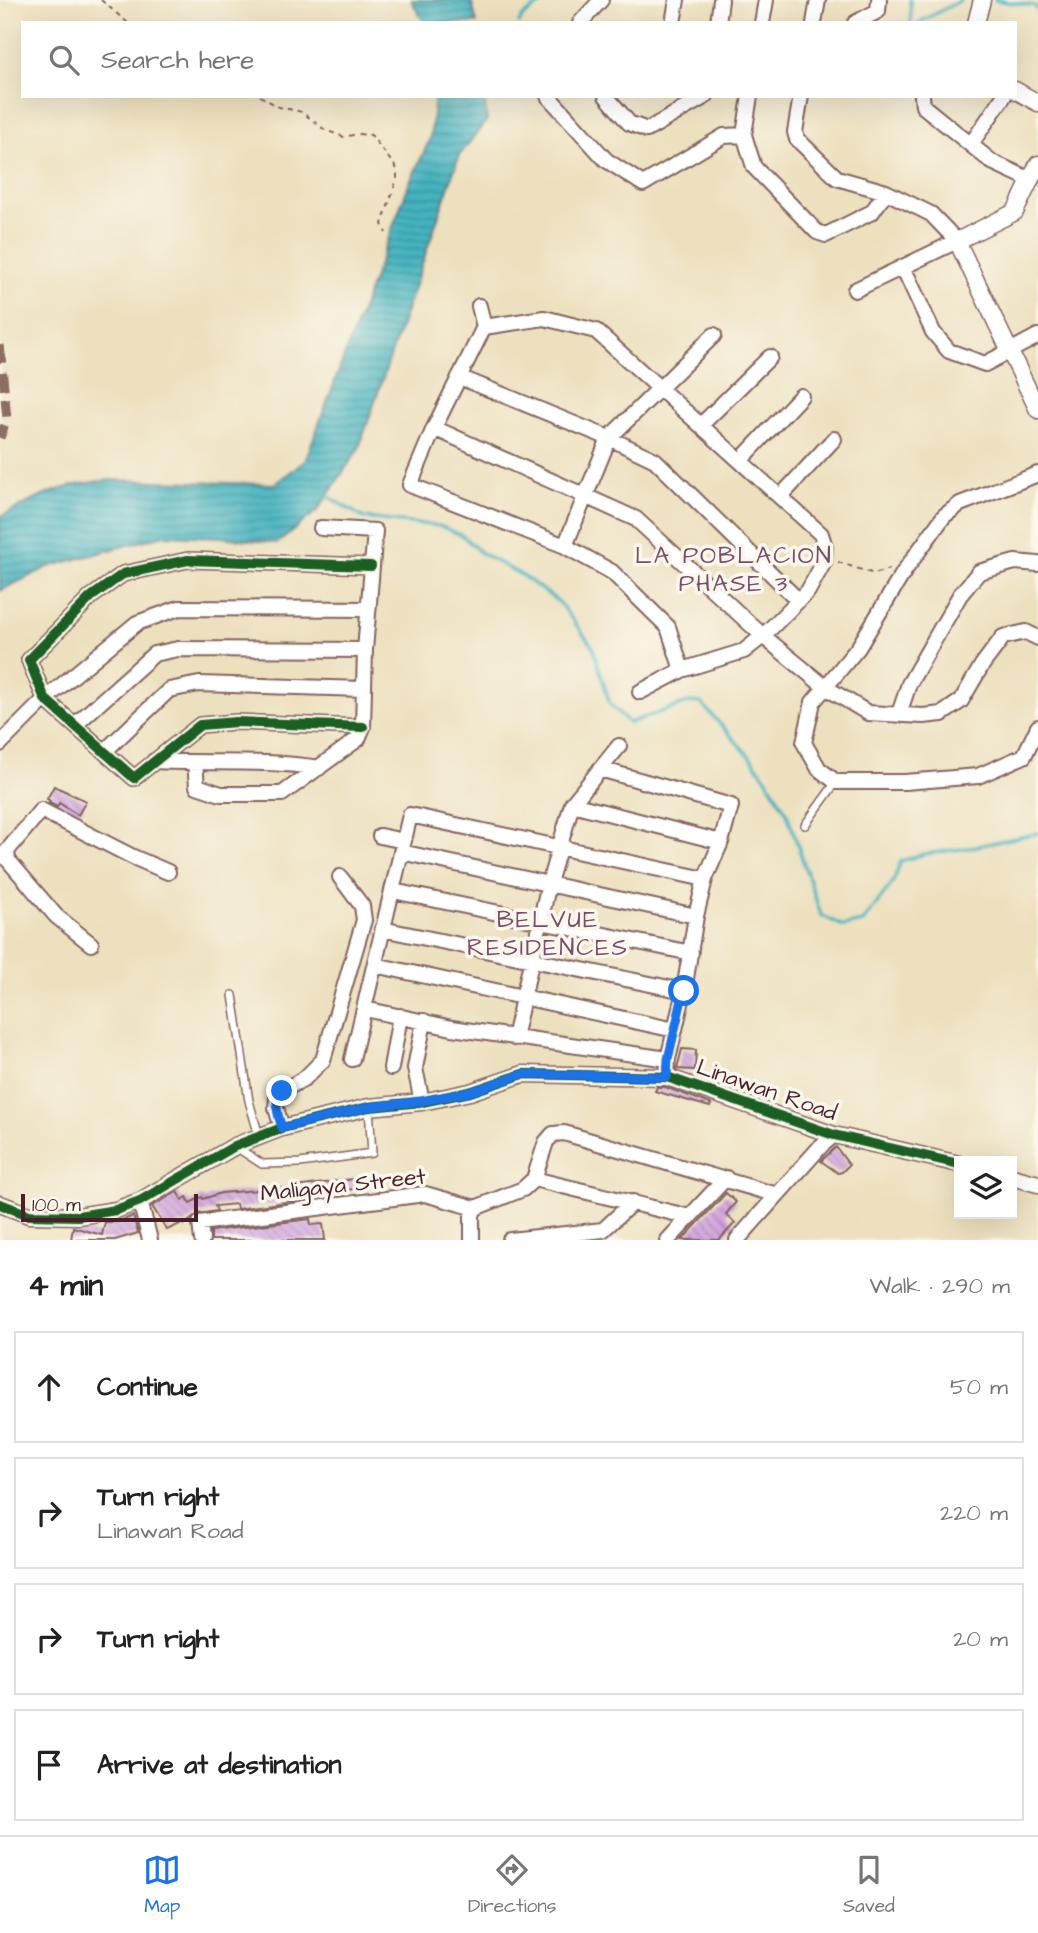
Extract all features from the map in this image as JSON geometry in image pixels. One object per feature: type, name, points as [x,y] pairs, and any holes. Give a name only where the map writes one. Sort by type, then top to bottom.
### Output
[{"type":"street","points":[[588,20],[601,0]]},
{"type":"street","points":[[673,21],[677,0]]},
{"type":"street","points":[[718,21],[721,0]]},
{"type":"street","points":[[762,21],[766,0]]},
{"type":"street","points":[[814,21],[818,0]]},
{"type":"street","points":[[859,21],[878,11],[879,0]]},
{"type":"street","points":[[977,21],[982,0]]},
{"type":"street","points":[[1017,91],[1038,103]]},
{"type":"street","points":[[550,98],[606,160],[643,184],[724,136],[744,135]]},
{"type":"street","points":[[608,98],[629,122],[646,130],[702,98]]},
{"type":"street","points":[[750,98],[744,135],[754,167],[821,234],[826,235],[872,212],[886,192]]},
{"type":"street","points":[[802,98],[795,132],[797,139],[837,178],[886,192],[931,215],[957,241],[1038,410]]},
{"type":"street","points":[[922,98],[923,106],[992,162],[1031,180]]},
{"type":"street","points":[[971,144],[1003,98]]},
{"type":"street","points":[[855,290],[1015,212],[1038,164]]},
{"type":"street","points":[[903,267],[933,332],[949,351],[985,365],[1038,336]]},
{"type":"street","points":[[480,306],[484,327],[434,428],[410,485],[565,545],[612,572],[668,627],[682,670]]},
{"type":"street","points":[[484,327],[544,318],[596,331],[821,534],[825,547],[824,562],[808,591],[763,636],[744,651],[682,670],[640,692]]},
{"type":"street","points":[[565,545],[609,438],[714,335]]},
{"type":"street","points":[[701,425],[770,357]]},
{"type":"street","points":[[459,377],[609,438],[655,460],[799,600]]},
{"type":"street","points":[[740,461],[801,396]]},
{"type":"street","points":[[434,428],[636,519],[763,636],[825,687],[868,713],[942,714],[961,701],[982,665],[1003,637],[1026,632],[1038,638]]},
{"type":"street","points":[[780,497],[834,439]]},
{"type":"street","points":[[1038,474],[960,504],[944,516],[905,570],[858,648],[813,702],[804,743],[819,769],[835,782],[905,782],[978,776],[1024,756],[1038,727]]},
{"type":"street","points":[[195,764],[197,786],[220,794],[282,794],[358,739],[363,727],[365,650],[375,531],[321,528]]},
{"type":"street","points":[[363,727],[236,722],[200,725],[134,778],[45,699],[29,660],[91,597],[123,574],[188,560],[371,565]]},
{"type":"street","points":[[899,715],[915,673],[960,595],[979,572],[1015,562],[1038,564]]},
{"type":"street","points":[[0,744],[45,699],[137,623],[179,608],[368,609]]},
{"type":"street","points":[[76,724],[154,654],[178,649],[365,650]]},
{"type":"street","points":[[105,751],[169,690],[199,684],[364,689]]},
{"type":"street","points":[[514,1038],[549,883],[572,804],[619,746]]},
{"type":"street","points":[[154,761],[195,764],[288,763],[320,768]]},
{"type":"street","points":[[600,769],[731,806],[721,842],[705,879],[696,916],[684,991],[668,1059],[667,1077]]},
{"type":"street","points":[[572,804],[721,842]]},
{"type":"street","points":[[91,944],[56,916],[3,852],[41,810],[168,872]]},
{"type":"street","points":[[352,1059],[410,815],[705,879]]},
{"type":"street","points":[[380,836],[402,846],[696,916]]},
{"type":"street","points":[[282,1128],[276,1108],[277,1098],[282,1091],[305,1078],[323,1060],[364,920],[362,905],[340,877]]},
{"type":"street","points":[[393,891],[691,953]]},
{"type":"street","points":[[382,929],[684,991]]},
{"type":"street","points":[[375,965],[675,1030]]},
{"type":"street","points":[[365,1009],[514,1038],[668,1059]]},
{"type":"street","points":[[391,1068],[400,1016]]},
{"type":"street","points":[[422,1101],[415,1068],[424,1021]]},
{"type":"street","name":"Linawan Road","points":[[0,1204],[29,1214],[78,1216],[116,1210],[140,1201],[235,1146],[282,1128],[369,1107],[470,1092],[523,1074],[667,1077],[834,1135],[954,1163]]},
{"type":"street","points":[[472,1240],[471,1215],[475,1208],[523,1189],[534,1179],[545,1142],[553,1134],[564,1133],[777,1195]]},
{"type":"street","points":[[737,1240],[834,1135]]},
{"type":"street","points":[[668,1240],[726,1178]]},
{"type":"street","points":[[534,1179],[690,1217]]},
{"type":"street","points":[[1017,1179],[1038,1184]]},
{"type":"street","name":"Maligaya Street","points":[[202,1240],[200,1223],[425,1194],[475,1208]]},
{"type":"street","points":[[140,1201],[150,1240]]},
{"type":"street","points":[[510,1240],[603,1230],[633,1202]]},
{"type":"lane","points":[[805,824],[835,782]]},
{"type":"lane","points":[[233,995],[249,1101],[260,1137]]},
{"type":"lane","points":[[235,1146],[262,1164],[300,1163],[372,1153],[369,1107]]},
{"type":"path","points":[[101,0],[126,21]]},
{"type":"path","points":[[263,98],[279,107],[302,112],[325,130],[344,137],[371,135],[397,169],[397,179],[382,224],[386,233]]},
{"type":"path","points":[[824,554],[874,574],[891,569],[905,570]]},
{"type":"water","points":[[411,0],[471,0],[476,21],[423,21]]},
{"type":"water","points":[[435,98],[484,98],[487,120],[459,156],[359,448],[318,510],[278,543],[164,535],[48,567],[0,591],[0,517],[41,497],[66,487],[111,480],[274,484],[305,461],[409,184],[430,139]]},
{"type":"building","points":[[54,786],[86,801],[78,815],[59,803],[57,807],[49,803],[47,799]]},
{"type":"building","points":[[682,1049],[696,1050],[695,1070],[677,1069]]},
{"type":"building","points":[[657,1087],[665,1087],[711,1104],[710,1107],[655,1091]]},
{"type":"building","points":[[836,1147],[849,1165],[838,1173],[821,1161]]},
{"type":"building","points":[[361,1178],[362,1188],[293,1197],[293,1201],[237,1209],[236,1204],[215,1206],[217,1211],[198,1214],[184,1225],[182,1223],[167,1230],[152,1206],[177,1192],[182,1200],[187,1197],[190,1203],[221,1193]]},
{"type":"building","points":[[726,1193],[736,1202],[726,1214],[735,1223],[719,1240],[682,1240]]},
{"type":"building","points":[[133,1216],[138,1233],[115,1240],[71,1240],[73,1227],[102,1235],[105,1222],[118,1222]]},
{"type":"building","points":[[310,1219],[311,1225],[323,1224],[325,1240],[211,1240],[211,1231]]},
{"type":"waterway","points":[[520,21],[546,0]]},
{"type":"waterway","points":[[910,0],[911,21]]},
{"type":"waterway","points":[[922,21],[961,0]]},
{"type":"waterway","points":[[995,0],[1035,6],[1038,11]]},
{"type":"waterway","points":[[324,494],[364,518],[440,526],[463,536],[481,553],[523,576],[559,602],[593,647],[610,704],[629,723],[690,702],[701,703],[766,778],[787,813],[821,915],[843,926],[863,922],[893,882],[901,861],[924,854],[1038,833]]},
{"type":"marked path","points":[[0,345],[7,419],[0,438]]},
{"type":"cycle path","points":[[363,727],[236,722],[200,725],[134,778],[45,699],[29,660],[91,597],[123,574],[188,560],[371,566]]},
{"type":"cycle path","points":[[0,1204],[29,1215],[78,1216],[116,1210],[140,1201],[235,1146],[282,1128],[369,1107],[422,1102],[470,1092],[523,1074],[667,1077],[834,1135],[954,1163]]},
{"type":"district","name":"LA POBLACION PHASE 3","points":[[734,569]]},
{"type":"district","name":"BELVUE RESIDENCES","points":[[548,933]]},
{"type":"route","points":[[282,1091],[277,1098],[276,1108],[282,1128],[369,1107],[470,1092],[523,1074],[667,1077],[668,1059],[684,991]]}]
